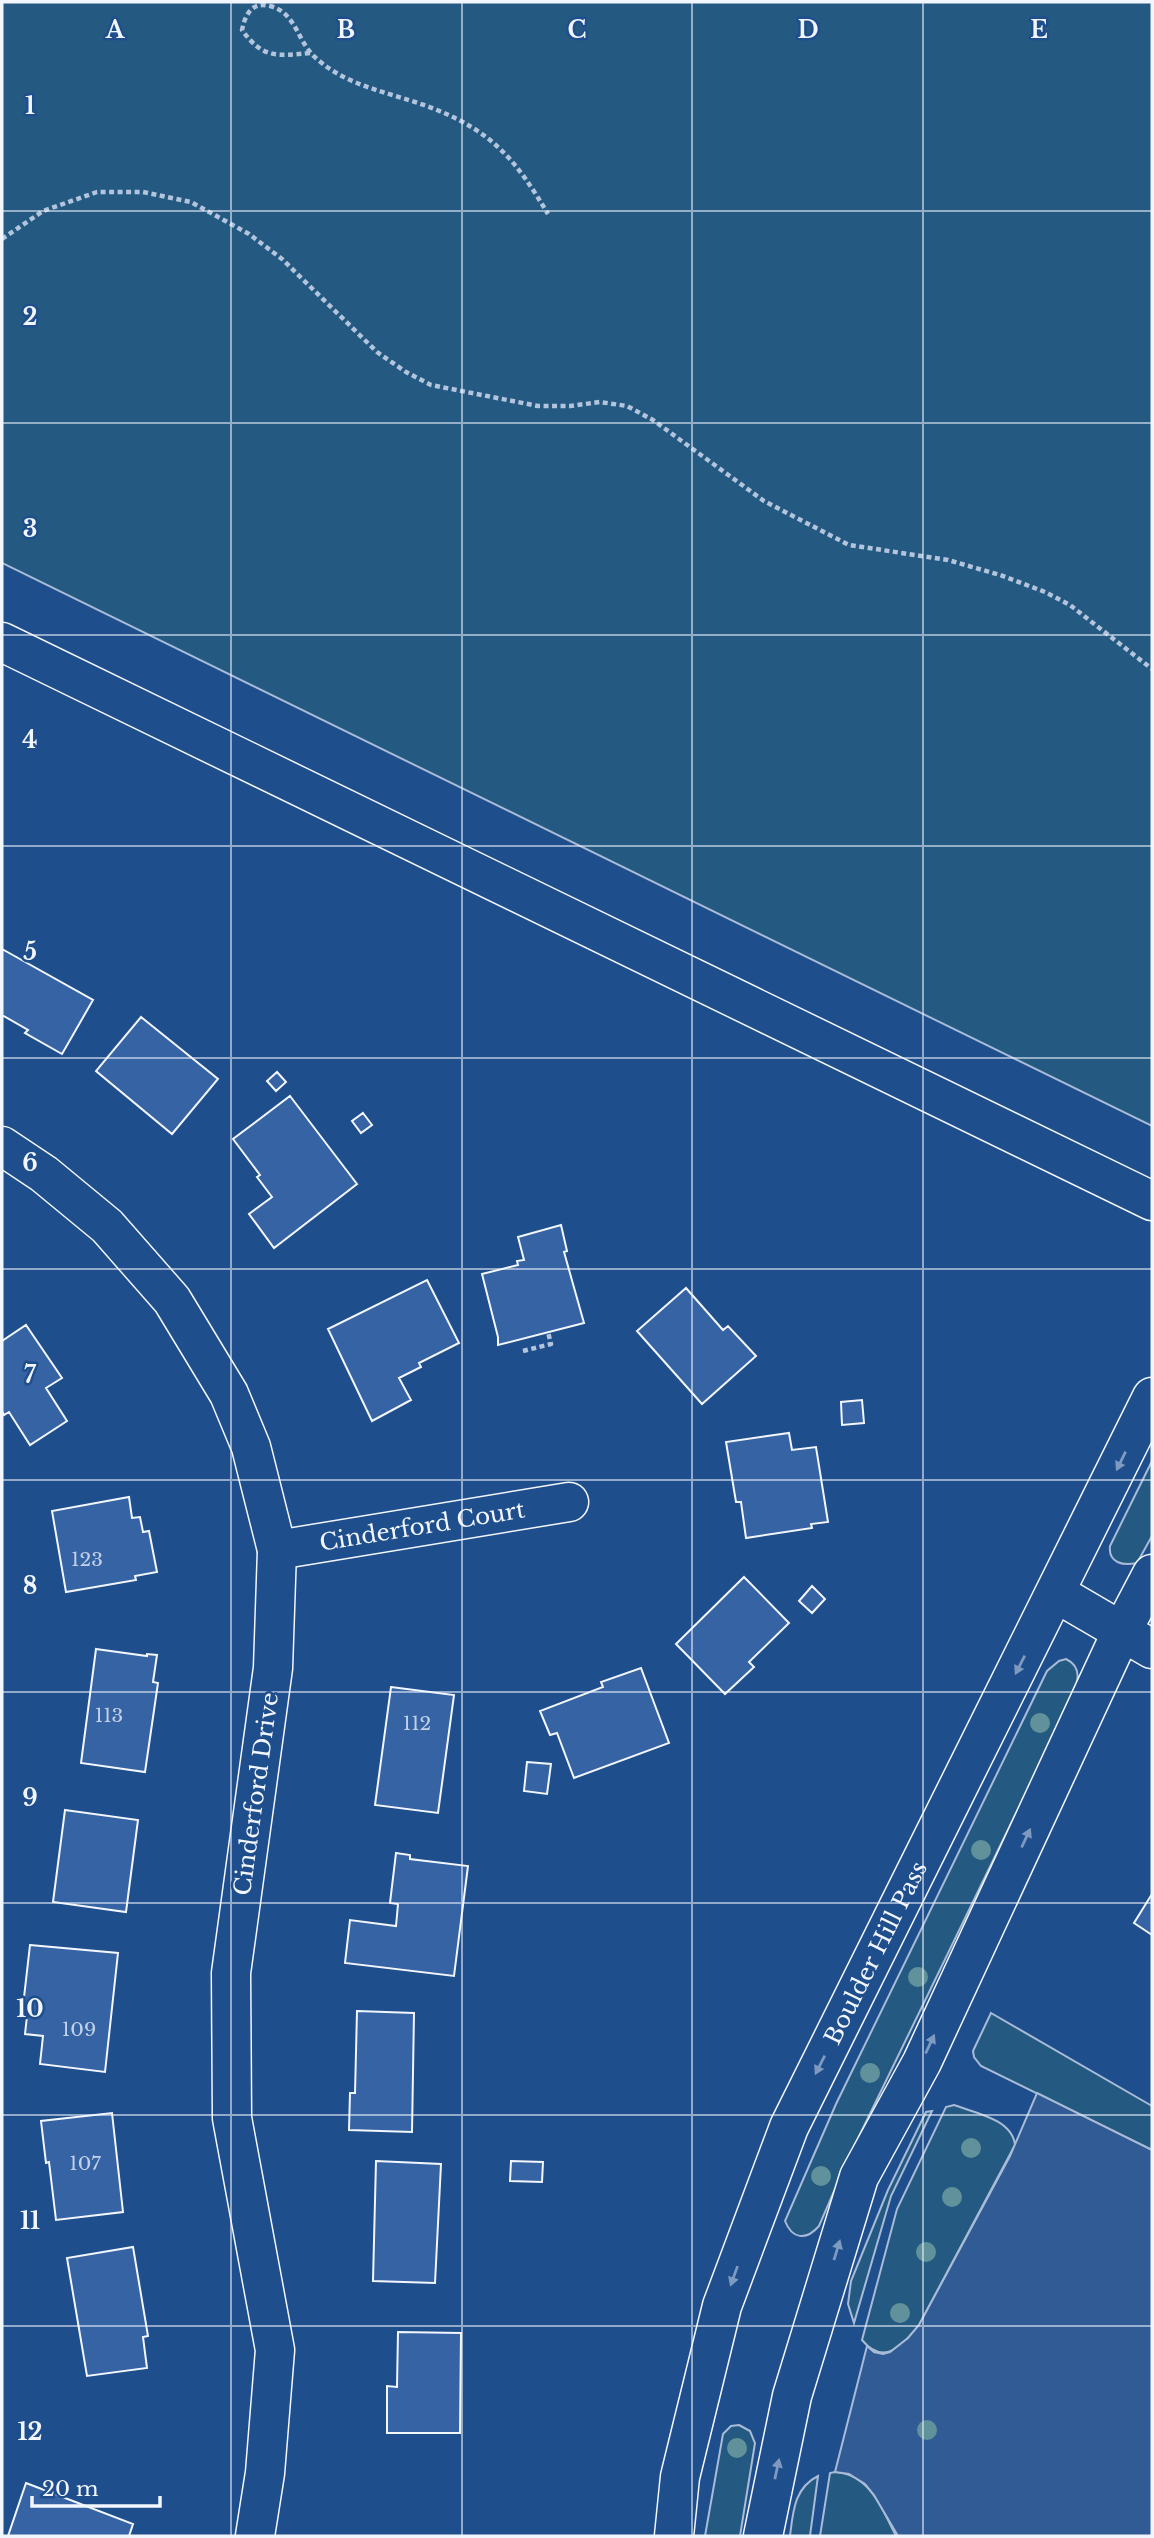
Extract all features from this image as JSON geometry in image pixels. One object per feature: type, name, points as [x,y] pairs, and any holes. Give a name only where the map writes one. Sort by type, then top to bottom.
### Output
[{"type":"street","points":[[2,642],[1152,1201]]},
{"type":"street","name":"Cinderford Drive","points":[[2,1146],[44,1174],[107,1226],[173,1300],[229,1394],[251,1447],[277,1550],[273,1668],[231,1973],[232,2118],[275,2350],[265,2473],[255,2536]]},
{"type":"street","name":"Boulder Hill Pass","points":[[674,2536],[680,2477],[722,2306],[789,2127],[1152,1397]]},
{"type":"street","name":"Cinderford Court","points":[[277,1550],[569,1502]]},
{"type":"street","points":[[762,2536],[792,2396],[859,2177],[922,2062],[1137,1640],[1152,1574]]},
{"type":"street","points":[[1056,1593],[1137,1640]]},
{"type":"path","points":[[310,53],[282,55],[263,52],[251,43],[242,30],[246,14],[256,7],[269,5],[284,13],[297,28],[310,53],[328,68],[372,89],[437,110],[491,139],[528,180],[548,214]]},
{"type":"path","points":[[2,239],[43,211],[97,192],[143,192],[191,202],[249,234],[282,259],[377,352],[431,386],[538,406],[600,402],[626,406],[653,420],[764,501],[849,545],[948,560],[1045,592],[1070,606],[1152,668]]},
{"type":"path","points":[[523,1351],[551,1345],[548,1332]]},
{"type":"shaded area","points":[[2,2],[1152,2],[1152,1126],[2,563]]},
{"type":"shaded area","points":[[1152,1461],[1152,1536],[1137,1563],[1118,1562],[1111,1556],[1110,1546]]},
{"type":"shaded area","points":[[1066,1659],[1075,1666],[1078,1676],[1072,1698],[848,2159],[819,2226],[804,2236],[795,2234],[785,2221],[836,2104],[1047,1671]]},
{"type":"shaded area","points":[[991,2013],[1152,2106],[1152,2150],[981,2066],[973,2051]]},
{"type":"shaded area","points":[[1037,2093],[1152,2150],[1152,2536],[898,2536],[865,2484],[849,2474],[835,2472],[867,2346],[874,2352],[890,2352],[919,2325],[1010,2156]]},
{"type":"shaded area","points":[[954,2105],[1000,2123],[1012,2136],[1015,2145],[919,2325],[900,2346],[878,2352],[862,2340],[897,2209],[946,2107]]},
{"type":"shaded area","points":[[932,2111],[891,2196],[854,2323],[848,2304],[851,2281],[888,2190],[926,2112]]},
{"type":"shaded area","points":[[739,2425],[750,2431],[755,2443],[740,2536],[705,2536],[723,2434],[731,2426]]},
{"type":"shaded area","points":[[830,2473],[847,2474],[866,2486],[880,2504],[896,2536],[820,2536]]},
{"type":"shaded area","points":[[818,2476],[810,2536],[790,2536],[799,2494]]},
{"type":"building","points":[[2,949],[93,1000],[62,1054],[25,1033],[28,1030],[2,1015]]},
{"type":"building","points":[[141,1017],[218,1079],[172,1134],[96,1071]]},
{"type":"building","points":[[277,1072],[286,1082],[276,1091],[267,1081]]},
{"type":"building","points":[[290,1096],[357,1184],[274,1248],[249,1214],[272,1197],[257,1177],[260,1175],[233,1139]]},
{"type":"building","points":[[363,1113],[372,1125],[361,1133],[352,1121]]},
{"type":"building","points":[[561,1225],[567,1251],[564,1252],[584,1323],[498,1345],[482,1274],[518,1265],[517,1261],[524,1260],[518,1237]]},
{"type":"building","points":[[427,1280],[459,1343],[419,1363],[421,1367],[399,1378],[411,1400],[372,1421],[328,1329]]},
{"type":"building","points":[[686,1288],[723,1330],[728,1326],[756,1356],[702,1404],[637,1331]]},
{"type":"building","points":[[26,1325],[62,1378],[46,1388],[67,1421],[30,1445],[9,1412],[4,1415],[2,1411],[2,1341]]},
{"type":"building","points":[[862,1400],[864,1423],[842,1425],[841,1402]]},
{"type":"building","points":[[789,1433],[792,1450],[816,1447],[828,1522],[811,1524],[812,1528],[746,1538],[741,1502],[736,1502],[726,1442]]},
{"type":"building","points":[[129,1497],[132,1518],[140,1517],[143,1532],[149,1531],[157,1572],[135,1576],[136,1580],[66,1592],[52,1511]]},
{"type":"building","points":[[744,1577],[789,1623],[749,1662],[754,1667],[725,1694],[676,1644]]},
{"type":"building","points":[[812,1586],[825,1599],[812,1613],[799,1601]]},
{"type":"building","points":[[96,1649],[157,1655],[153,1682],[158,1683],[145,1772],[81,1763]]},
{"type":"building","points":[[641,1668],[669,1743],[574,1778],[557,1733],[550,1735],[540,1711],[603,1687],[601,1682]]},
{"type":"building","points":[[391,1687],[454,1695],[438,1813],[375,1805]]},
{"type":"building","points":[[527,1762],[551,1764],[547,1794],[524,1791]]},
{"type":"building","points":[[65,1810],[138,1820],[126,1912],[53,1902]]},
{"type":"building","points":[[396,1853],[410,1855],[410,1859],[468,1866],[454,1976],[345,1963],[350,1920],[396,1926],[398,1904],[390,1903]]},
{"type":"building","points":[[1152,1894],[1152,1935],[1134,1923]]},
{"type":"building","points":[[30,1945],[118,1953],[105,2072],[40,2064],[43,2036],[25,2034],[28,2007],[23,2006]]},
{"type":"building","points":[[357,2011],[414,2013],[412,2132],[349,2130],[350,2093],[355,2093]]},
{"type":"building","points":[[112,2113],[123,2212],[56,2220],[41,2121]]},
{"type":"building","points":[[376,2161],[441,2164],[435,2283],[373,2281]]},
{"type":"building","points":[[511,2161],[543,2162],[542,2182],[510,2181]]},
{"type":"building","points":[[133,2247],[148,2336],[143,2337],[147,2368],[87,2376],[67,2258]]},
{"type":"building","points":[[398,2332],[461,2333],[460,2433],[387,2433],[387,2386],[397,2387]]},
{"type":"building","points":[[26,2483],[133,2524],[129,2536],[8,2536]]}]
